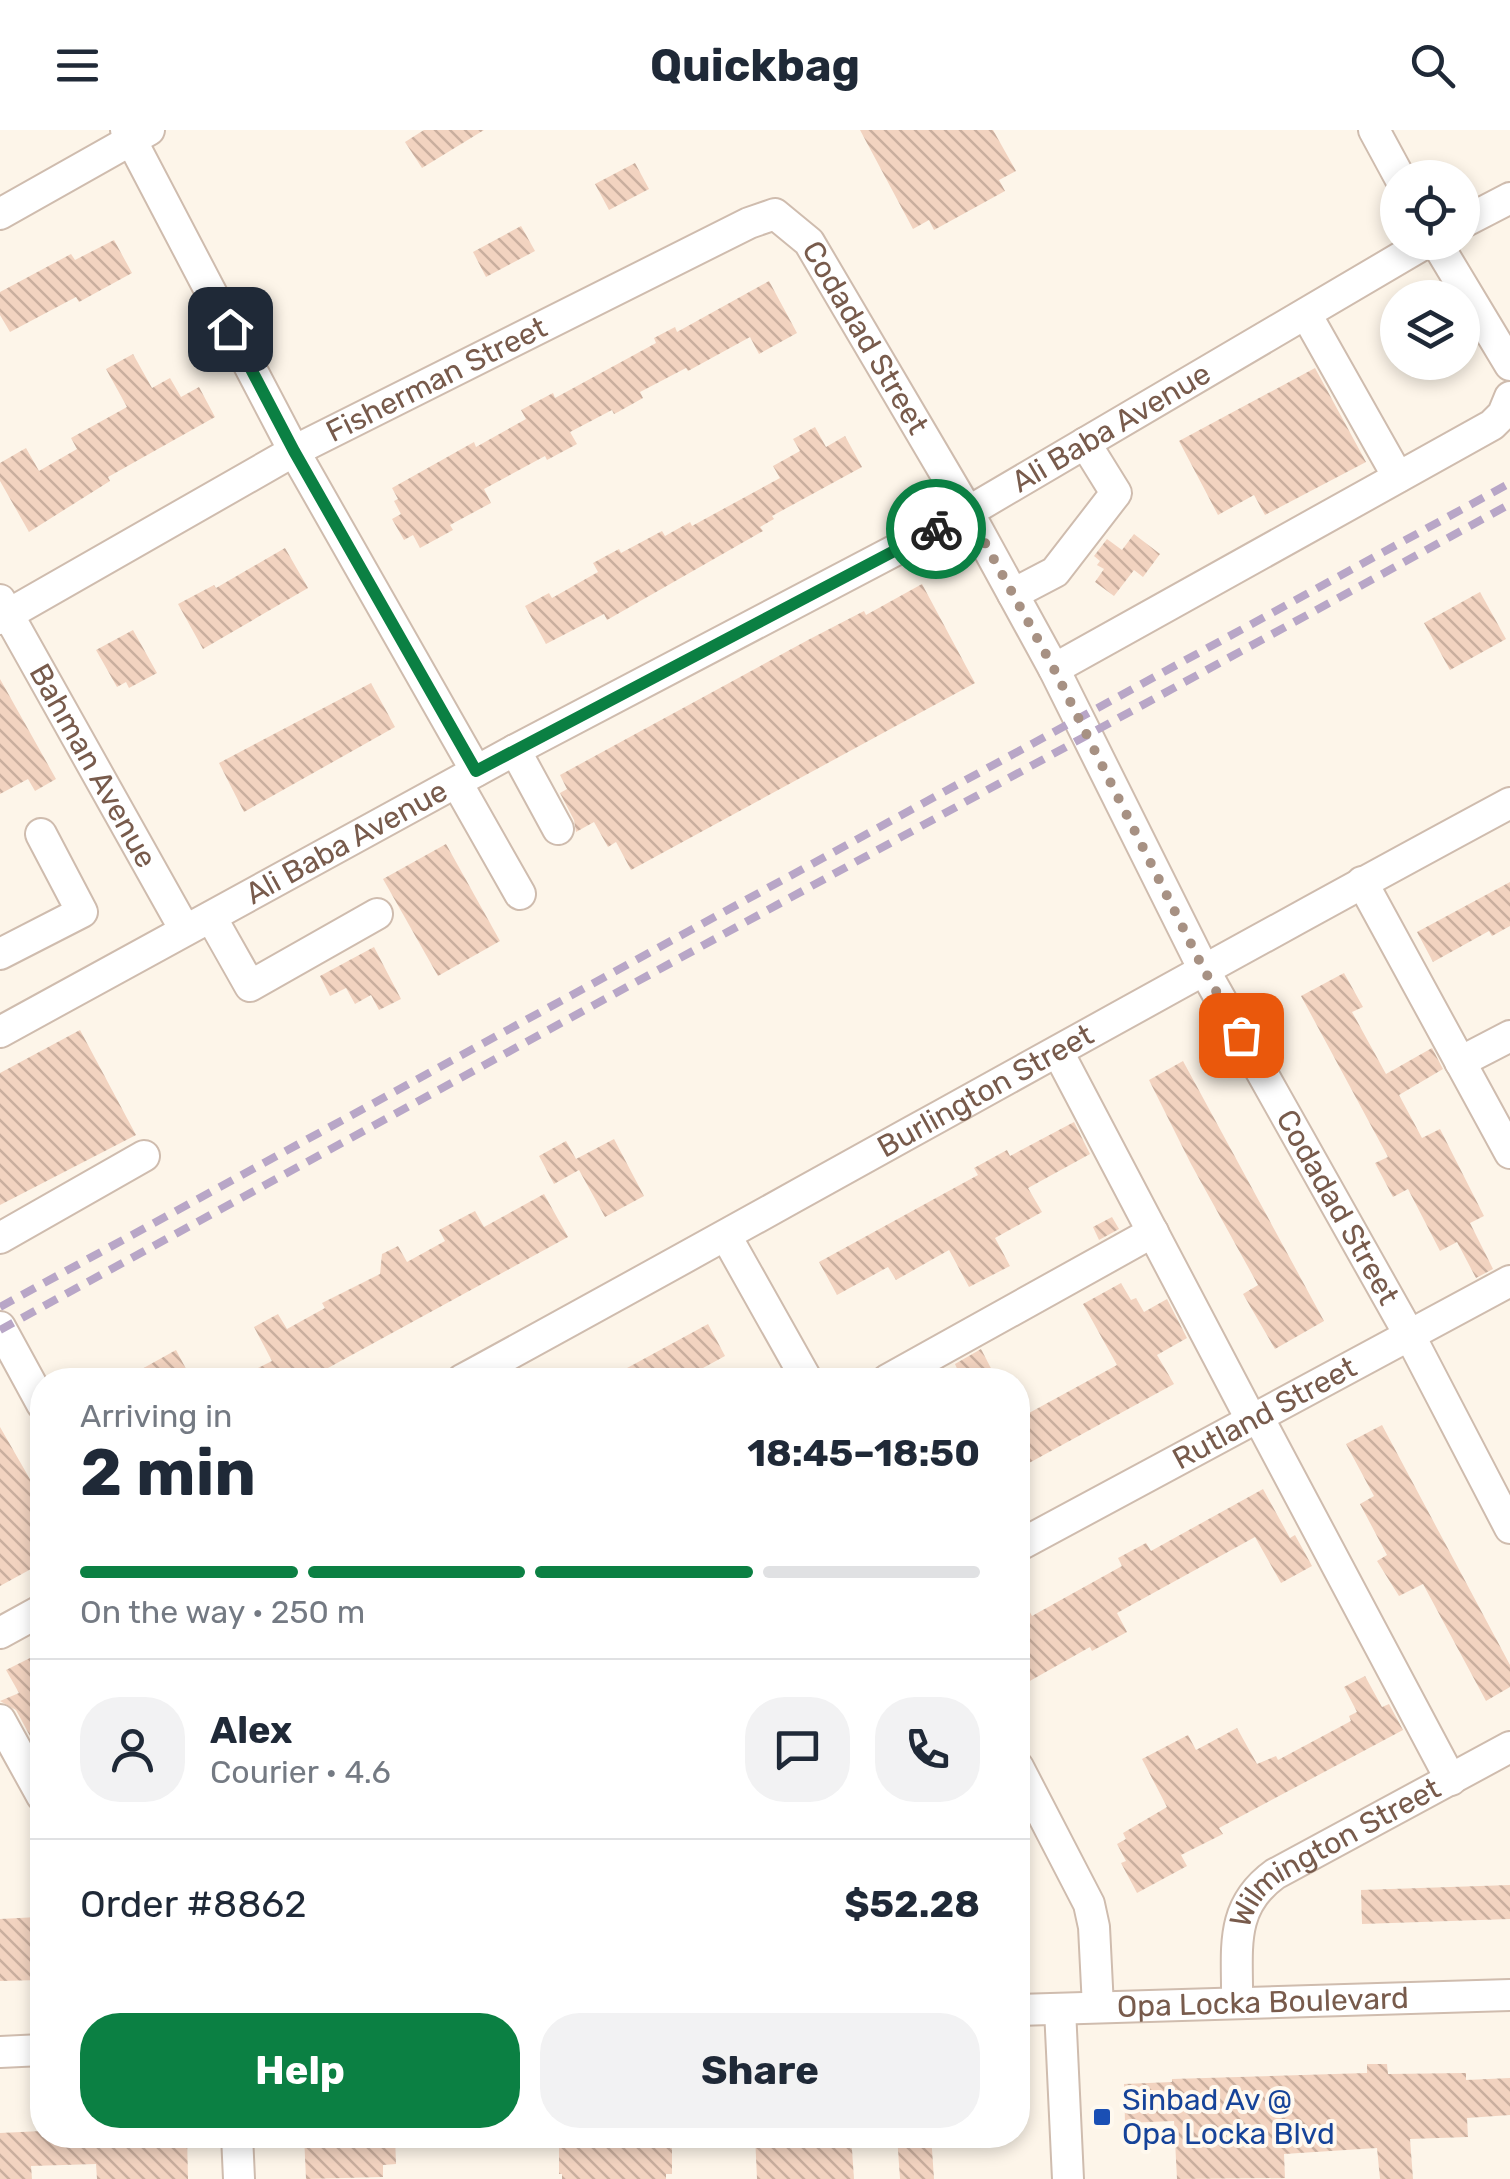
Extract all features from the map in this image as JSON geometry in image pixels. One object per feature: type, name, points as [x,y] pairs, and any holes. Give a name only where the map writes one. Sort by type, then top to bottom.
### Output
[{"type":"street","points":[[1374,130],[1390,160]]},
{"type":"street","points":[[0,214],[136,133],[294,451],[466,777],[520,894]]},
{"type":"street","points":[[1480,214],[1510,198]]},
{"type":"street","name":"Fisherman Street","points":[[3,611],[294,451],[774,214]]},
{"type":"street","name":"Codadad Street","points":[[774,214],[809,242],[968,512],[1054,669],[1203,968],[1410,1336],[1510,1528]]},
{"type":"street","name":"Ali Baba Avenue","points":[[0,1032],[515,750],[968,512],[1397,260]]},
{"type":"street","points":[[1447,260],[1510,365]]},
{"type":"street","points":[[1306,314],[1398,477]]},
{"type":"street","points":[[1054,669],[1492,425],[1503,414],[1510,397]]},
{"type":"street","points":[[1013,594],[1056,572],[1116,493],[1085,443]]},
{"type":"street","name":"Bahman Avenue","points":[[3,611],[198,924],[250,986],[377,914]]},
{"type":"street","points":[[515,750],[558,829]]},
{"type":"street","name":"Burlington Street","points":[[484,1368],[1203,968],[1510,803]]},
{"type":"street","points":[[0,954],[82,912],[41,834]]},
{"type":"street","points":[[1362,882],[1510,1154]]},
{"type":"street","points":[[1460,1062],[1510,1036]]},
{"type":"street","points":[[1058,1052],[1451,1780]]},
{"type":"street","points":[[0,1238],[144,1156]]},
{"type":"street","points":[[909,1368],[1153,1232]]},
{"type":"street","points":[[726,1236],[800,1368]]},
{"type":"street","name":"Rutland Street","points":[[1030,1540],[1510,1281]]},
{"type":"street","points":[[0,1327],[30,1382]]},
{"type":"street","points":[[0,1633],[30,1617]]},
{"type":"street","points":[[0,1720],[30,1774]]},
{"type":"street","name":"Wilmington Street","points":[[1237,2003],[1239,1921],[1254,1890],[1274,1874],[1510,1747]]},
{"type":"street","points":[[1030,1790],[1089,1904],[1098,2008]]},
{"type":"street","name":"Opa Locka Boulevard","points":[[1030,2010],[1510,1994]]},
{"type":"street","points":[[1060,2009],[1068,2179]]},
{"type":"street","points":[[0,2052],[30,2051]]},
{"type":"street","points":[[238,2148],[239,2179]]},
{"type":"building","points":[[424,130],[484,130],[422,168],[405,142]]},
{"type":"building","points":[[860,130],[993,130],[1016,171],[999,180],[1005,191],[934,230],[929,220],[913,229]]},
{"type":"building","points":[[635,163],[649,189],[609,210],[595,184]]},
{"type":"building","points":[[521,226],[535,251],[486,277],[473,252]]},
{"type":"building","points":[[114,240],[132,273],[79,302],[76,297],[10,332],[0,315],[0,292],[71,254],[75,260]]},
{"type":"building","points":[[769,281],[797,333],[759,354],[750,337],[640,392],[643,398],[570,432],[577,444],[547,460],[545,456],[484,489],[491,503],[450,525],[453,530],[420,548],[413,535],[404,540],[392,519],[401,514],[392,488],[474,442],[476,447],[526,419],[521,410],[553,393],[555,398],[656,343],[654,338],[675,327],[677,332]]},
{"type":"building","points":[[133,354],[152,388],[170,378],[181,397],[199,387],[215,417],[108,477],[110,481],[29,532],[0,481],[0,463],[26,448],[39,471],[77,449],[71,438],[127,407],[106,369]]},
{"type":"building","points":[[1315,368],[1366,462],[1265,515],[1254,495],[1218,515],[1179,441]]},
{"type":"building","points":[[815,427],[826,447],[845,436],[862,467],[772,516],[774,519],[760,527],[763,531],[607,620],[604,614],[546,644],[525,606],[549,593],[552,598],[598,572],[593,563],[619,549],[621,553],[662,531],[665,536],[690,522],[692,526],[780,478],[773,466],[800,451],[793,439]]},
{"type":"building","points":[[1134,534],[1160,554],[1143,577],[1134,570],[1114,596],[1095,582],[1104,569],[1097,565],[1100,561],[1094,556],[1107,539],[1122,550]]},
{"type":"building","points":[[285,548],[308,588],[203,649],[178,604],[214,585],[216,588]]},
{"type":"building","points":[[922,584],[975,683],[631,870],[616,842],[608,847],[594,822],[576,832],[560,793],[567,789],[560,775],[808,640],[864,611],[866,615]]},
{"type":"building","points":[[1480,592],[1506,639],[1450,670],[1424,623]]},
{"type":"building","points":[[133,630],[157,673],[129,688],[126,682],[117,687],[96,650]]},
{"type":"building","points":[[0,679],[56,779],[35,791],[28,779],[0,794]]},
{"type":"building","points":[[371,683],[395,727],[244,812],[219,763]]},
{"type":"building","points":[[446,844],[500,941],[438,976],[383,879]]},
{"type":"building","points":[[1510,882],[1510,926],[1492,936],[1489,931],[1433,962],[1417,932]]},
{"type":"building","points":[[374,947],[401,999],[379,1010],[371,995],[355,1004],[346,988],[330,996],[320,976]]},
{"type":"building","points":[[1344,973],[1363,1007],[1352,1012],[1386,1074],[1432,1048],[1443,1069],[1399,1095],[1422,1138],[1440,1129],[1484,1216],[1470,1223],[1493,1269],[1476,1278],[1457,1242],[1440,1251],[1408,1189],[1393,1197],[1375,1163],[1388,1157],[1301,996]]},
{"type":"building","points":[[80,1030],[136,1135],[0,1205],[0,1073]]},
{"type":"building","points":[[1183,1061],[1324,1321],[1275,1349],[1243,1294],[1258,1285],[1149,1080]]},
{"type":"building","points":[[1074,1122],[1090,1154],[1028,1188],[1042,1212],[995,1238],[1010,1266],[969,1287],[949,1250],[896,1280],[888,1267],[837,1295],[819,1262],[978,1175],[974,1168],[1007,1150],[1010,1156]]},
{"type":"building","points":[[614,1139],[644,1196],[605,1217],[579,1170],[554,1184],[539,1156],[566,1141],[576,1159]]},
{"type":"building","points":[[544,1194],[568,1237],[328,1368],[258,1368],[272,1361],[254,1327],[278,1314],[287,1329],[325,1308],[322,1303],[380,1274],[382,1254],[398,1246],[407,1262],[445,1241],[439,1230],[475,1211],[484,1227]]},
{"type":"building","points":[[1112,1217],[1119,1229],[1099,1240],[1093,1227]]},
{"type":"building","points":[[1121,1283],[1144,1312],[1167,1299],[1187,1338],[1157,1355],[1174,1384],[1030,1462],[1030,1412],[1117,1365],[1083,1304]]},
{"type":"building","points":[[708,1324],[725,1356],[703,1368],[627,1368]]},
{"type":"building","points":[[981,1349],[991,1368],[957,1368],[955,1364]]},
{"type":"building","points":[[176,1350],[186,1368],[144,1368]]},
{"type":"building","points":[[1382,1425],[1510,1665],[1510,1687],[1486,1701],[1423,1584],[1399,1596],[1377,1561],[1387,1555],[1360,1504],[1374,1496],[1346,1444]]},
{"type":"building","points":[[0,1427],[30,1479],[30,1570],[0,1586]]},
{"type":"building","points":[[1263,1489],[1290,1538],[1295,1535],[1312,1566],[1281,1583],[1255,1537],[1117,1613],[1127,1632],[1092,1651],[1090,1647],[1030,1681],[1030,1612],[1032,1616],[1122,1566],[1118,1558],[1146,1543],[1151,1551]]},
{"type":"building","points":[[30,1658],[30,1736],[16,1710],[0,1701],[19,1693],[6,1670]]},
{"type":"building","points":[[1365,1676],[1382,1707],[1389,1704],[1403,1730],[1219,1828],[1223,1834],[1181,1855],[1187,1866],[1137,1893],[1121,1863],[1126,1861],[1117,1844],[1126,1839],[1123,1833],[1167,1807],[1142,1759],[1188,1735],[1196,1750],[1237,1728],[1257,1764],[1276,1756],[1278,1760],[1351,1721],[1349,1716],[1357,1712],[1344,1687]]},
{"type":"building","points":[[1510,1885],[1510,1919],[1362,1924],[1361,1890]]},
{"type":"building","points":[[30,1917],[30,1980],[0,1981],[0,1919]]},
{"type":"building","points":[[1367,2064],[1387,2064],[1388,2074],[1466,2073],[1466,2080],[1510,2078],[1510,2115],[1467,2118],[1468,2137],[1410,2139],[1413,2179],[1380,2179],[1377,2148],[1284,2154],[1285,2178],[1177,2179],[1174,2121],[1125,2123],[1124,2084],[1367,2073]]},
{"type":"building","points":[[30,2132],[30,2148],[187,2148],[188,2179],[97,2179],[96,2164],[31,2166],[32,2179],[0,2179],[0,2133]]},
{"type":"building","points":[[305,2148],[395,2148],[396,2164],[383,2165],[383,2177],[306,2179]]},
{"type":"building","points":[[559,2148],[672,2148],[672,2174],[666,2174],[666,2179],[562,2179]]},
{"type":"building","points":[[756,2148],[852,2148],[854,2179],[757,2179]]},
{"type":"building","points":[[898,2148],[932,2148],[934,2179],[900,2179]]},
{"type":"railway","points":[[0,1307],[1510,483]]},
{"type":"railway","points":[[0,1330],[1510,504]]},
{"type":"way so far","points":[[936,529],[968,512],[1054,669],[1203,968],[1241,1035]]},
{"type":"place","name":"Sinbad Av @ Opa Locka Blvd","points":[[1102,2117]]},
{"type":"route","points":[[230,329],[294,451],[476,771],[936,529]]}]
